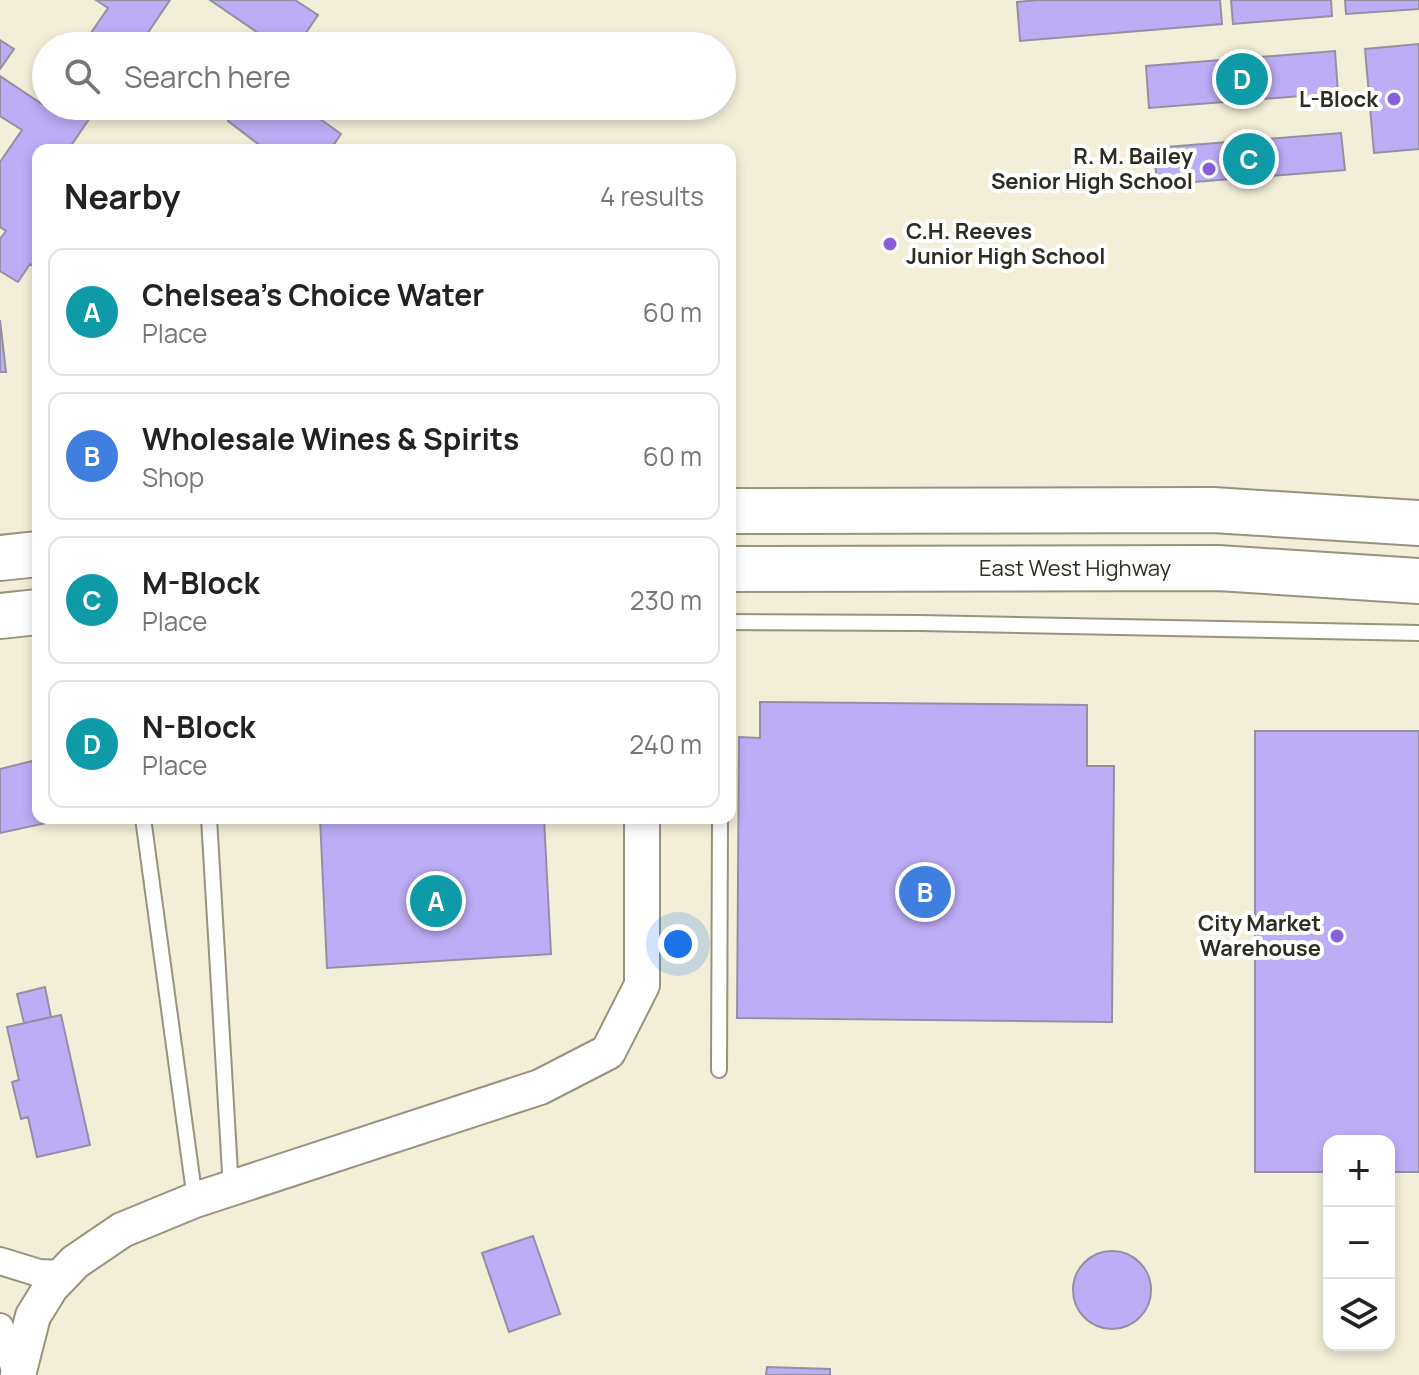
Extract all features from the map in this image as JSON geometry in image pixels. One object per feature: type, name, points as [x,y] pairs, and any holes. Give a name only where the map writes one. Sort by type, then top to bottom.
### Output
[{"type":"highway","points":[[736,511],[1213,510],[1419,523]]},
{"type":"highway","points":[[0,558],[32,555]]},
{"type":"highway","name":"East West Highway","points":[[736,569],[1218,568],[1419,581]]},
{"type":"highway","points":[[0,616],[32,613]]},
{"type":"street","points":[[17,1375],[33,1316],[63,1274],[91,1250],[122,1230],[195,1200],[540,1087],[608,1052],[642,985],[642,824]]},
{"type":"street","points":[[0,1261],[39,1273],[63,1274]]},
{"type":"street","points":[[0,1327],[17,1375]]},
{"type":"lane","points":[[736,622],[1419,633]]},
{"type":"lane","points":[[144,824],[195,1200]]},
{"type":"lane","points":[[209,824],[231,1189]]},
{"type":"lane","points":[[719,1070],[720,824]]},
{"type":"building","points":[[96,0],[170,0],[148,32],[92,32],[108,8]]},
{"type":"building","points":[[210,0],[295,0],[318,15],[306,32],[257,32]]},
{"type":"building","points":[[1220,0],[1222,24],[1020,41],[1017,2]]},
{"type":"building","points":[[1231,0],[1331,0],[1332,16],[1233,24]]},
{"type":"building","points":[[1345,0],[1419,0],[1419,9],[1346,14]]},
{"type":"building","points":[[0,40],[14,49],[0,69]]},
{"type":"building","name":"L-Block","points":[[1419,44],[1419,149],[1374,153],[1365,49]]},
{"type":"building","points":[[1335,51],[1338,93],[1149,108],[1146,66]]},
{"type":"building","points":[[0,76],[32,97],[32,120],[88,120],[72,144],[32,144],[32,266],[30,264],[18,282],[0,271],[0,239],[6,231],[0,227],[0,162],[22,130],[0,116]]},
{"type":"building","points":[[322,120],[341,134],[334,144],[258,144],[228,121]]},
{"type":"building","points":[[1341,133],[1345,170],[1157,185],[1154,148]]},
{"type":"building","points":[[0,320],[6,372],[0,372]]},
{"type":"building","points":[[760,702],[1087,705],[1087,766],[1114,766],[1112,1022],[737,1018],[739,737],[760,738]]},
{"type":"building","name":"City Market Warehouse","points":[[1255,731],[1419,731],[1419,1172],[1395,1172],[1395,1135],[1323,1135],[1323,1172],[1255,1172]]},
{"type":"building","points":[[32,761],[32,824],[41,824],[0,833],[0,769]]},
{"type":"building","points":[[320,824],[544,824],[551,954],[327,968]]},
{"type":"building","points":[[45,987],[51,1017],[24,1023],[17,994]]},
{"type":"building","points":[[61,1015],[90,1145],[37,1157],[28,1117],[21,1119],[12,1082],[19,1080],[7,1027]]},
{"type":"building","points":[[533,1236],[560,1314],[509,1332],[482,1253]]},
{"type":"building","points":[[1104,1251],[1120,1251],[1134,1257],[1145,1268],[1151,1290],[1145,1312],[1134,1323],[1120,1329],[1104,1329],[1090,1323],[1079,1312],[1073,1298],[1073,1282],[1079,1268],[1090,1257]]},
{"type":"building","points":[[767,1367],[830,1369],[830,1375],[766,1375]]},
{"type":"place","name":"N-Block","points":[[1242,79]]},
{"type":"place","name":"L-Block","points":[[1394,99]]},
{"type":"place","name":"M-Block","points":[[1249,159]]},
{"type":"place","name":"R. M. Bailey Senior High School","points":[[1209,169]]},
{"type":"place","name":"C.H. Reeves Junior High School","points":[[890,244]]},
{"type":"place","name":"Wholesale Wines & Spirits","points":[[925,892]]},
{"type":"place","name":"Chelsea's Choice Water","points":[[436,901]]},
{"type":"place","name":"City Market Warehouse","points":[[1337,936]]}]
